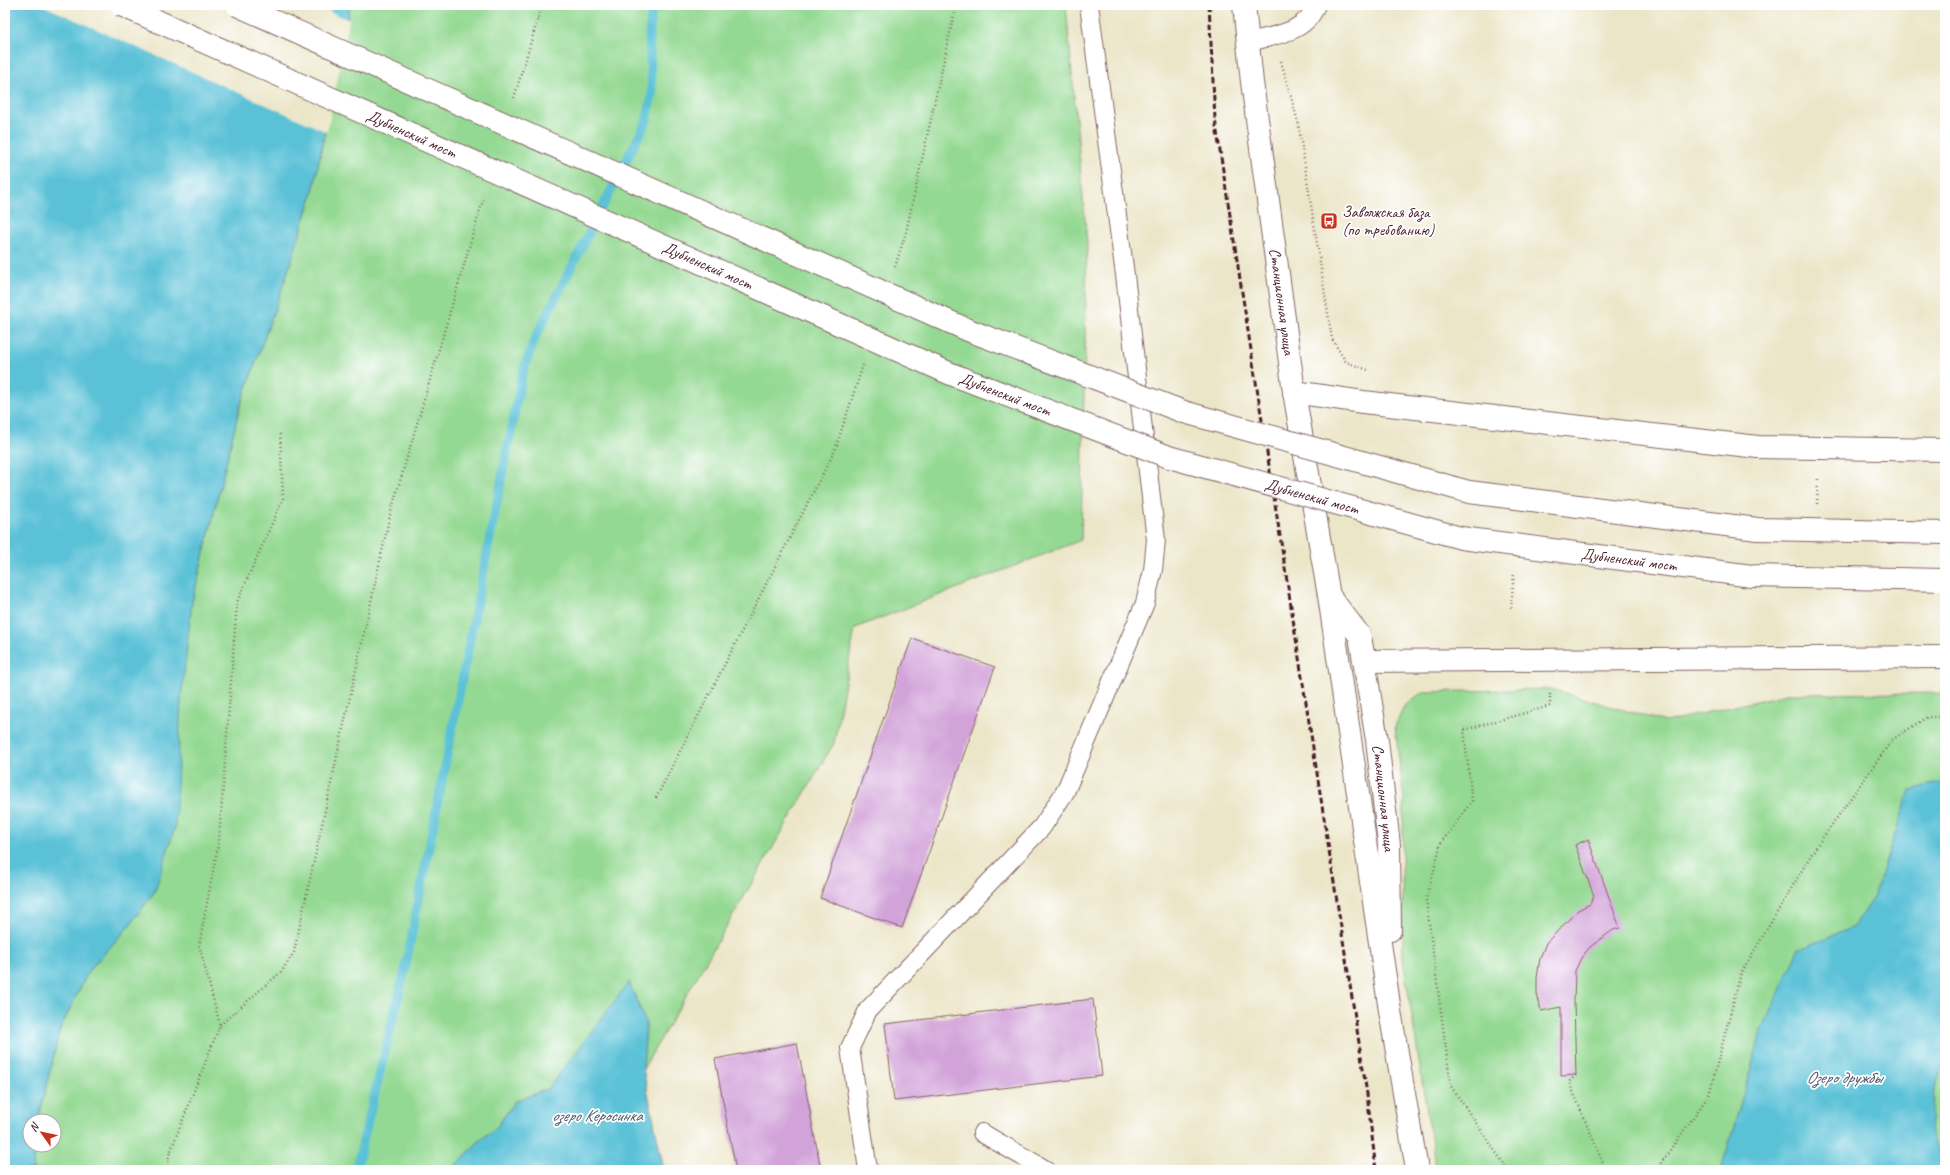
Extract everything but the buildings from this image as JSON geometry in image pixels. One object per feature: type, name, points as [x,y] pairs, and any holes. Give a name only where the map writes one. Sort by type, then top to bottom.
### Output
[{"type":"main road","name":"Дубненский мост","points":[[121,5],[951,374],[1169,457],[1461,538],[1752,576],[1945,580]]},
{"type":"main road","points":[[237,5],[968,330],[1184,412],[1469,492],[1757,529],[1945,533]]},
{"type":"main road","name":"Станционная улица","points":[[1244,5],[1252,82],[1294,392],[1329,596],[1390,1011],[1417,1170]]},
{"type":"main road","points":[[1294,392],[1363,402],[1758,447],[1945,450]]},
{"type":"main road","name":"Станционная улица","points":[[1329,596],[1360,636],[1377,740],[1389,845],[1390,1011]]},
{"type":"main road","points":[[1364,661],[1945,657]]},
{"type":"lane","points":[[868,1170],[850,1048],[868,1010],[1042,827],[1065,792],[1145,603],[1153,570],[1156,540],[1125,275],[1090,5]]},
{"type":"lane","points":[[1249,42],[1293,30],[1312,16],[1316,5]]},
{"type":"lane","points":[[982,1134],[1046,1170]]},
{"type":"path","points":[[512,104],[542,5]]},
{"type":"path","points":[[894,270],[906,232],[956,5]]},
{"type":"path","points":[[1274,35],[1298,122],[1332,339],[1346,362],[1368,370]]},
{"type":"path","points":[[167,1170],[169,1155],[220,1025],[282,971],[294,952],[390,516],[485,196]]},
{"type":"path","points":[[656,798],[834,450],[864,360]]},
{"type":"path","points":[[220,1025],[199,945],[219,840],[237,602],[283,499],[280,434]]},
{"type":"path","points":[[1816,512],[1818,477]]},
{"type":"path","points":[[1511,608],[1514,571]]},
{"type":"path","points":[[1508,1170],[1451,1086],[1426,900],[1441,843],[1472,801],[1464,730],[1550,706],[1551,681]]},
{"type":"path","points":[[1656,1170],[1709,1095],[1741,973],[1814,850],[1892,740],[1927,717],[1945,717]]},
{"type":"path","points":[[1576,1075],[1569,1082],[1606,1170]]},
{"type":"green space","points":[[350,5],[1066,5],[1087,243],[1081,540],[855,628],[834,743],[643,1069],[646,1024],[629,983],[548,1090],[515,1101],[497,1127],[479,1141],[452,1170],[33,1170],[34,1153],[62,1153],[62,1113],[40,1113],[60,1029],[89,970],[125,931],[155,891],[192,602],[240,406],[285,280],[312,196]]},
{"type":"green space","points":[[1550,689],[1665,722],[1787,694],[1945,693],[1945,1170],[1436,1170],[1403,959],[1402,862],[1404,800],[1395,726],[1405,705],[1423,692]]},
{"type":"water","points":[[5,5],[350,5],[312,196],[285,280],[240,406],[192,602],[181,700],[175,827],[155,891],[125,931],[89,970],[60,1029],[40,1113],[22,1113],[22,1153],[34,1153],[33,1170],[5,1170]]},
{"type":"water","name":"Озеро дружбы","points":[[1945,781],[1945,1060],[1934,1091],[1930,1130],[1941,1160],[1945,1163],[1945,1170],[1721,1170],[1762,1030],[1798,950],[1853,927],[1874,896],[1910,790]]},
{"type":"water","name":"озеро Керосинка","points":[[629,982],[646,1024],[643,1069],[664,1170],[452,1170],[479,1141],[497,1127],[515,1101],[548,1089]]},
{"type":"pier","points":[[42,5],[315,5],[349,20],[327,132]]},
{"type":"waterway","points":[[356,1170],[404,974],[522,375],[534,340],[647,120],[652,93],[649,37],[652,5]]},
{"type":"railway","points":[[1209,5],[1215,119],[1367,1094],[1376,1170]]},
{"type":"place","name":"Заволжская база (по требованию)","points":[[1329,221]]}]
